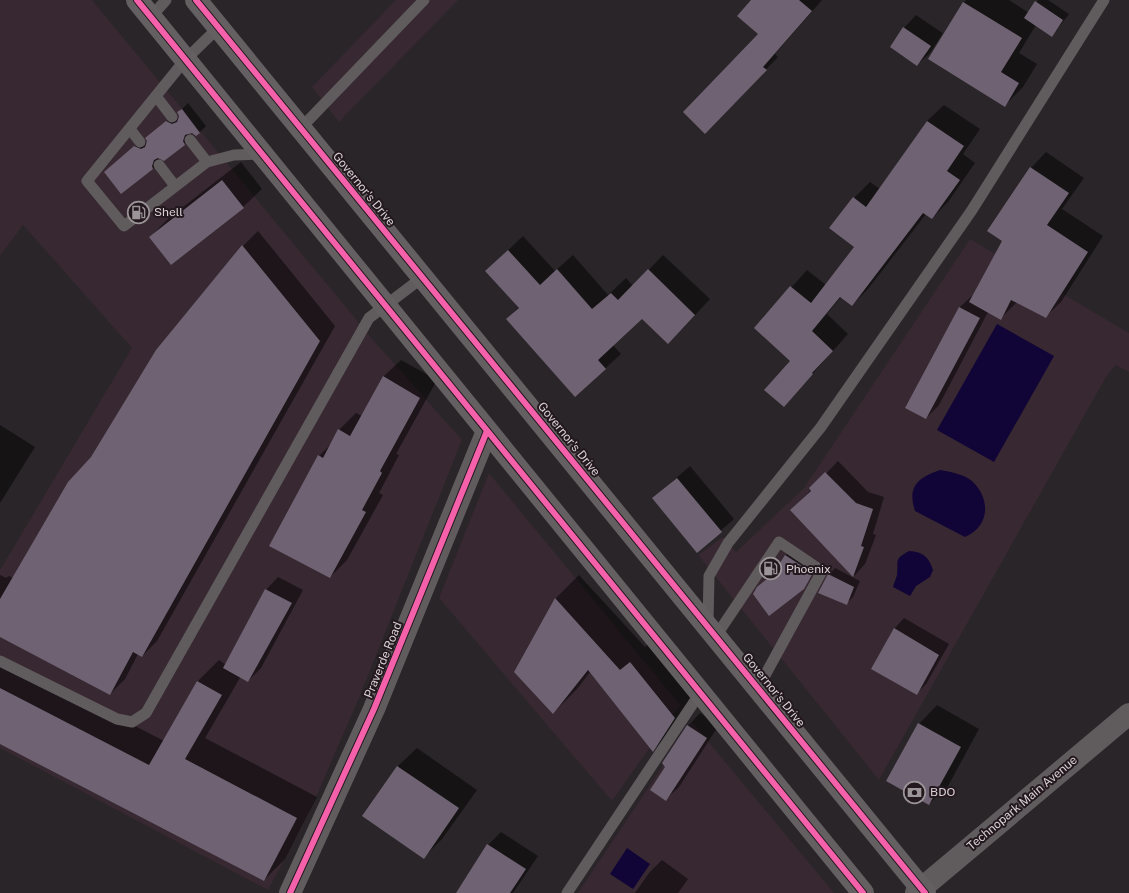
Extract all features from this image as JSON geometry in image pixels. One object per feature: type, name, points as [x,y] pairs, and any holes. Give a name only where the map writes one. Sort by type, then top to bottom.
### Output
[{"type":"highway","points":[[137,0],[863,893]]},
{"type":"highway","name":"Governor's Drive","points":[[196,0],[712,631],[921,892]]},
{"type":"street","name":"Praverde Road","points":[[290,893],[374,709],[487,431]]},
{"type":"street","name":"Technopark Main Avenue","points":[[921,892],[1129,714]]},
{"type":"lane","points":[[151,17],[166,0]]},
{"type":"lane","points":[[301,128],[424,0]]},
{"type":"lane","points":[[712,631],[709,576],[728,543],[821,427],[972,210],[1104,0]]},
{"type":"lane","points":[[219,27],[186,60],[87,181],[124,226],[207,162],[234,155],[262,154]]},
{"type":"lane","points":[[156,96],[172,117]]},
{"type":"lane","points":[[130,129],[140,142]]},
{"type":"lane","points":[[190,140],[207,162]]},
{"type":"lane","points":[[159,165],[175,186]]},
{"type":"lane","points":[[0,661],[117,719],[132,722],[146,713],[369,318],[423,277]]},
{"type":"lane","points":[[712,631],[779,542],[822,571],[758,688]]},
{"type":"lane","points":[[567,893],[700,693]]},
{"type":"shaded area","points":[[0,0],[92,0],[374,341],[462,440],[359,698],[306,820],[268,890],[0,748],[0,570],[132,348],[23,225],[0,256]]},
{"type":"shaded area","points":[[396,0],[458,0],[339,122],[312,87]]},
{"type":"shaded area","points":[[970,239],[1129,333],[1129,372],[1116,365],[1106,377],[879,780],[698,555],[723,537],[736,552],[804,488]]},
{"type":"shaded area","points":[[997,324],[1054,356],[994,462],[937,430]]},
{"type":"shaded area","points":[[940,470],[957,474],[972,481],[978,488],[985,504],[985,512],[979,526],[965,537],[915,511],[912,495],[916,484],[926,476]]},
{"type":"shaded area","points":[[489,473],[680,705],[612,801],[439,598]]},
{"type":"shaded area","points":[[909,551],[925,556],[930,562],[933,570],[930,577],[916,586],[910,596],[893,587],[897,575],[897,563],[901,556]]},
{"type":"shaded area","points":[[692,722],[834,893],[578,893]]},
{"type":"shaded area","points":[[627,848],[650,864],[633,889],[610,874]]},
{"type":"building","points":[[751,0],[799,0],[812,11],[763,67],[767,70],[705,134],[683,112],[758,34],[737,16]]},
{"type":"building","points":[[1035,1],[1063,20],[1052,37],[1024,18]]},
{"type":"building","points":[[963,2],[1022,38],[1001,72],[1019,83],[1005,107],[928,59]]},
{"type":"building","points":[[903,27],[931,46],[917,66],[890,47]]},
{"type":"building","points":[[182,109],[200,133],[196,136],[192,133],[185,135],[183,141],[185,145],[164,161],[158,158],[154,160],[152,166],[153,169],[121,194],[104,172],[134,146],[141,149],[145,147],[147,141],[145,138],[166,121],[172,124],[177,122],[179,116],[177,112]]},
{"type":"building","points":[[927,121],[964,146],[947,171],[960,180],[932,219],[923,213],[852,306],[840,297],[812,331],[833,351],[812,373],[813,374],[784,407],[764,390],[790,361],[754,328],[790,286],[811,303],[854,247],[829,228],[853,197],[866,207]]},
{"type":"building","points":[[1030,167],[1069,193],[1047,225],[1088,252],[1046,318],[1011,300],[1001,320],[969,302],[1002,241],[987,231]]},
{"type":"building","points":[[222,180],[244,208],[171,265],[149,237]]},
{"type":"building","points":[[242,245],[320,341],[142,657],[133,652],[110,695],[0,637],[0,599],[68,482],[91,457],[156,350]]},
{"type":"building","points":[[508,250],[540,285],[557,269],[592,309],[611,293],[618,300],[648,269],[695,315],[668,344],[642,319],[598,360],[606,369],[575,397],[506,319],[519,308],[485,271]]},
{"type":"building","points":[[959,307],[980,318],[926,419],[905,408]]},
{"type":"building","points":[[383,376],[420,398],[380,471],[382,473],[362,510],[366,512],[330,578],[269,546],[318,455],[323,458],[338,429],[350,436]]},
{"type":"building","points":[[825,472],[856,503],[873,509],[861,546],[864,547],[853,577],[790,510],[811,491],[809,488]]},
{"type":"building","points":[[677,478],[722,532],[697,553],[652,498]]},
{"type":"building","points":[[785,555],[813,573],[804,589],[769,616],[753,594],[757,587],[773,574]]},
{"type":"building","points":[[828,574],[854,587],[847,605],[818,593]]},
{"type":"building","points":[[265,589],[292,603],[248,682],[223,668]]},
{"type":"building","points":[[555,598],[620,670],[630,662],[675,718],[653,752],[588,670],[553,714],[514,672]]},
{"type":"building","points":[[894,628],[939,655],[917,695],[871,669]]},
{"type":"building","points":[[197,681],[222,695],[185,759],[297,818],[264,881],[0,744],[0,688],[149,765]]},
{"type":"building","points":[[918,723],[961,747],[929,805],[886,781]]},
{"type":"building","points":[[687,725],[707,738],[666,801],[650,790],[665,767],[662,763]]},
{"type":"building","points":[[397,766],[459,808],[424,859],[362,816]]},
{"type":"building","points":[[487,844],[526,869],[510,893],[456,893]]},
{"type":"cycle path","points":[[137,0],[863,893]]},
{"type":"cycle path","points":[[196,0],[925,893]]},
{"type":"cycle path","points":[[290,893],[374,709],[487,431]]},
{"type":"place","name":"Shell","points":[[139,212]]},
{"type":"place","name":"Phoenix","points":[[770,569]]},
{"type":"place","name":"BDO","points":[[915,792]]}]
